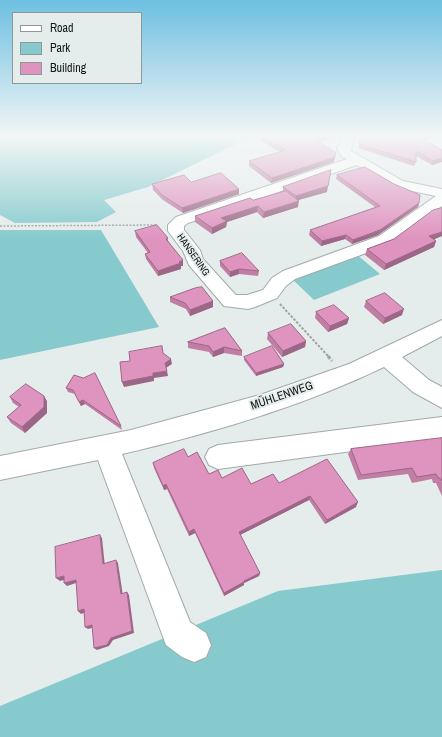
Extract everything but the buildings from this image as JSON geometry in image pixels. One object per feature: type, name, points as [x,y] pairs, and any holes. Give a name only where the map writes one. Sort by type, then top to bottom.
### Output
[{"type":"street","name":"HANSERING","points":[[270,294],[242,303],[226,297],[195,260],[192,250],[176,231],[176,225],[182,220],[328,170]]},
{"type":"street","points":[[375,170],[398,184],[442,193]]},
{"type":"street","points":[[270,294],[279,282],[290,275],[385,240],[442,199]]},
{"type":"street","name":"MÜHLENWEG","points":[[0,468],[106,447],[219,417],[344,375],[386,356],[442,327]]},
{"type":"street","points":[[386,356],[421,386],[442,398]]},
{"type":"street","points":[[218,457],[442,428]]},
{"type":"street","points":[[106,447],[178,633],[194,645]]},
{"type":"path","points":[[0,226],[176,225]]},
{"type":"path","points":[[270,294],[344,375]]},
{"type":"green space","points":[[0,170],[182,170],[148,187],[104,200],[116,212],[97,222],[15,223],[0,215]]},
{"type":"green space","points":[[0,230],[101,230],[159,327],[0,360]]},
{"type":"green space","points":[[356,254],[380,274],[314,300],[292,279]]},
{"type":"green space","points":[[442,570],[442,737],[0,737],[0,706],[278,591]]}]
